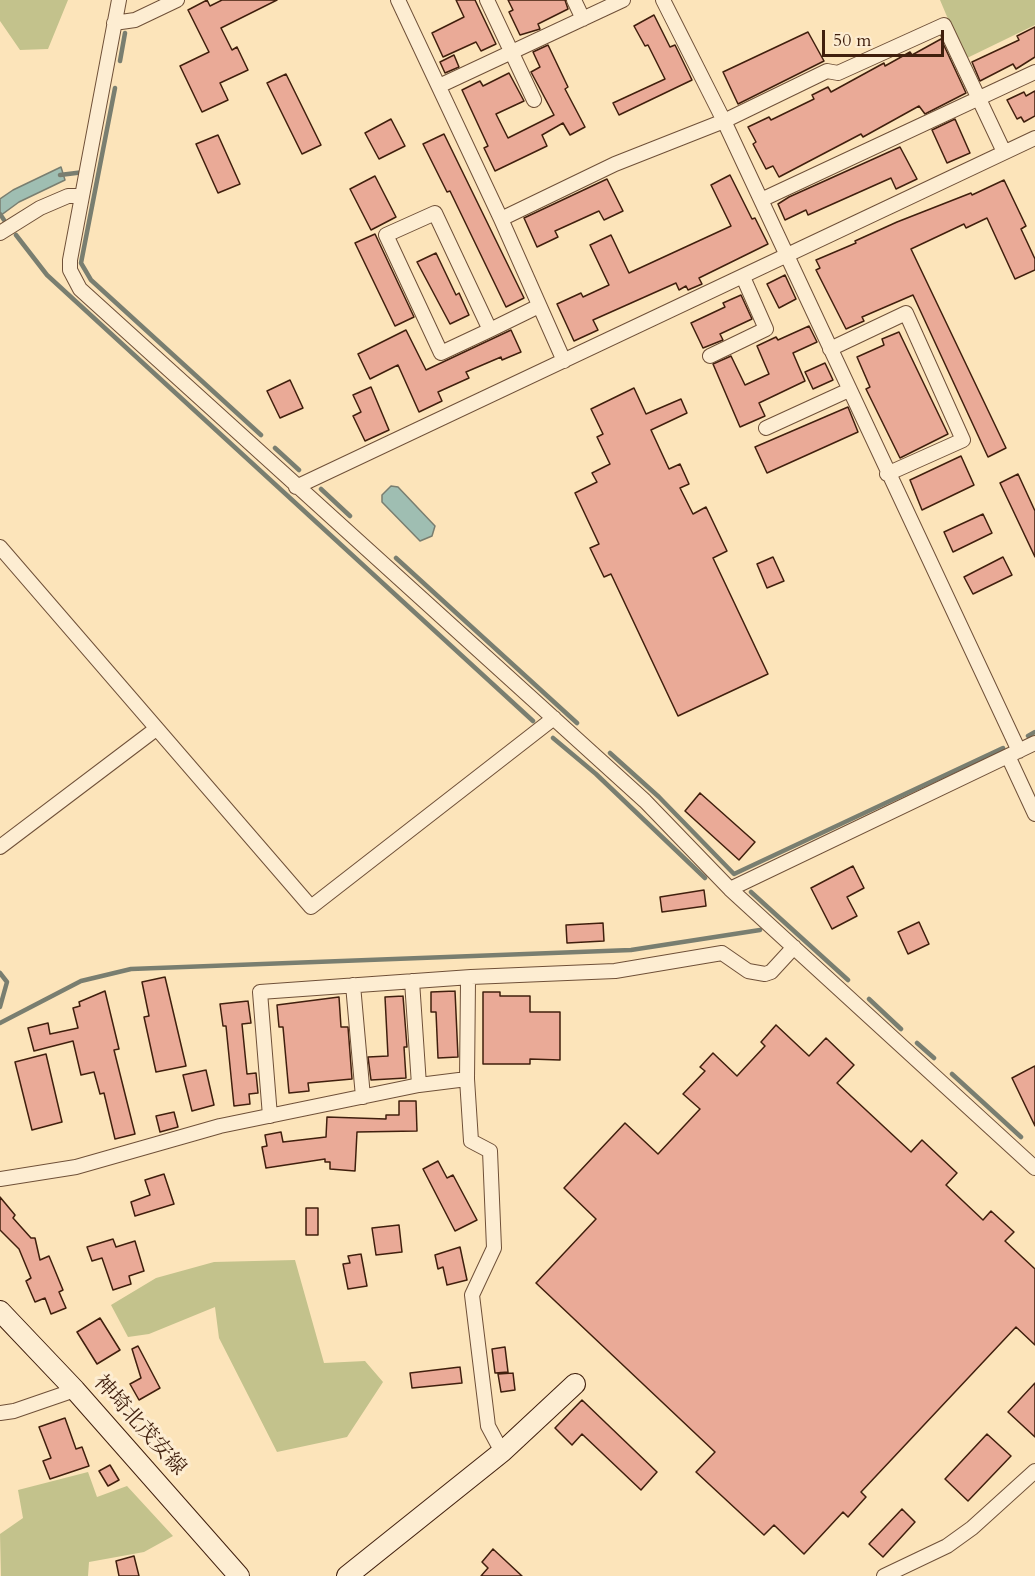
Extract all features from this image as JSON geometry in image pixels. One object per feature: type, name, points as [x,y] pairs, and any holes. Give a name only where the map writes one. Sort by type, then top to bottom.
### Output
[{"type":"main road","name":"神埼北茂安線","points":[[0,1311],[75,1390],[239,1576]]},
{"type":"main road","points":[[347,1576],[501,1452],[575,1384]]},
{"type":"street","points":[[119,0],[69,260],[70,270],[80,289],[645,801],[730,889],[1035,1168]]},
{"type":"street","points":[[114,23],[135,20],[177,0]]},
{"type":"street","points":[[398,0],[501,219],[564,361]]},
{"type":"street","points":[[487,0],[534,100]]},
{"type":"street","points":[[574,0],[583,19]]},
{"type":"street","points":[[439,87],[623,0]]},
{"type":"street","points":[[663,0],[724,121],[849,390],[1014,753],[1035,813]]},
{"type":"street","points":[[501,219],[615,164],[724,121],[827,71],[838,73],[944,25],[1004,152]]},
{"type":"street","points":[[761,200],[1035,72]]},
{"type":"street","points":[[296,487],[1035,138]]},
{"type":"street","points":[[0,233],[40,208],[68,196],[82,196]]},
{"type":"street","points":[[490,330],[435,213],[387,235],[441,353],[490,330],[539,306]]},
{"type":"street","points":[[710,356],[766,329],[743,277]]},
{"type":"street","points":[[830,349],[906,313],[963,440],[887,474]]},
{"type":"street","points":[[766,428],[849,390]]},
{"type":"street","points":[[0,547],[311,907],[554,718]]},
{"type":"street","points":[[0,847],[156,729]]},
{"type":"street","points":[[730,889],[1035,743]]},
{"type":"street","points":[[270,1116],[260,992],[471,977],[615,971],[722,953],[748,971],[765,974],[771,972],[794,947]]},
{"type":"street","points":[[471,977],[468,981],[467,1079],[471,1141],[490,1151],[494,1248],[472,1295],[488,1426],[501,1452]]},
{"type":"street","points":[[412,981],[419,1085]]},
{"type":"street","points":[[353,985],[363,1097]]},
{"type":"street","points":[[0,1179],[76,1167],[220,1126],[419,1085],[467,1079]]},
{"type":"street","points":[[0,1413],[14,1411],[75,1390]]},
{"type":"street","points":[[884,1576],[947,1546],[972,1528],[1035,1471]]},
{"type":"shaded area","points":[[0,0],[68,0],[48,49],[20,50],[0,21]]},
{"type":"shaded area","points":[[940,0],[1035,0],[1035,25],[965,59]]},
{"type":"shaded area","points":[[61,167],[65,180],[19,202],[0,216],[0,199],[13,190]]},
{"type":"shaded area","points":[[391,486],[398,487],[435,526],[432,536],[420,541],[382,502],[382,495]]},
{"type":"shaded area","points":[[295,1260],[324,1363],[365,1361],[383,1382],[347,1437],[277,1452],[219,1338],[215,1307],[149,1334],[128,1337],[111,1305],[156,1278],[214,1262]]},
{"type":"shaded area","points":[[88,1472],[97,1497],[127,1486],[173,1536],[144,1552],[89,1562],[88,1576],[1,1576],[0,1534],[23,1518],[18,1490]]},
{"type":"building","points":[[207,0],[210,6],[222,0],[277,0],[221,28],[232,50],[237,47],[248,70],[220,83],[228,100],[202,112],[180,66],[209,52],[188,10]]},
{"type":"building","points":[[456,0],[475,0],[496,44],[481,51],[476,42],[443,57],[432,33],[464,17]]},
{"type":"building","points":[[508,0],[565,0],[568,9],[538,24],[540,29],[520,35],[509,12],[513,10]]},
{"type":"building","points":[[654,15],[670,47],[675,45],[692,80],[619,115],[613,103],[665,79],[648,45],[645,46],[634,26]]},
{"type":"building","points":[[1035,27],[1035,57],[1016,69],[1013,64],[980,81],[972,62],[1019,40],[1017,36]]},
{"type":"building","points":[[808,32],[824,61],[738,104],[723,72]]},
{"type":"building","points":[[941,39],[966,93],[925,114],[919,106],[863,137],[861,134],[779,177],[773,166],[766,169],[753,144],[756,142],[748,127],[769,117],[771,120],[814,99],[812,95],[828,87],[831,92],[884,63],[885,66],[910,52],[912,55]]},
{"type":"building","points":[[548,45],[568,87],[565,89],[585,127],[570,135],[563,123],[542,135],[547,146],[495,171],[484,148],[488,146],[462,90],[480,81],[483,86],[509,73],[524,101],[496,114],[508,138],[554,115],[531,72],[540,67],[533,52]]},
{"type":"building","points":[[454,55],[459,67],[445,73],[440,62]]},
{"type":"building","points":[[286,74],[321,145],[302,154],[267,83]]},
{"type":"building","points":[[1035,91],[1035,116],[1024,122],[1021,117],[1017,119],[1007,100],[1024,92],[1026,96]]},
{"type":"building","points":[[391,119],[405,146],[379,159],[365,133]]},
{"type":"building","points":[[955,119],[970,153],[947,163],[932,130]]},
{"type":"building","points":[[444,134],[524,298],[506,307],[450,191],[447,192],[423,144]]},
{"type":"building","points":[[218,135],[240,184],[218,193],[196,144]]},
{"type":"building","points":[[900,147],[917,179],[896,189],[891,178],[808,215],[806,210],[785,220],[778,204],[789,197]]},
{"type":"building","points":[[730,175],[752,219],[755,218],[768,244],[699,278],[702,284],[688,290],[686,286],[679,290],[676,283],[593,320],[598,330],[574,341],[557,304],[581,293],[583,297],[609,285],[590,245],[611,235],[629,273],[731,226],[711,185]]},
{"type":"building","points":[[375,176],[396,217],[371,230],[350,189]]},
{"type":"building","points":[[607,179],[623,211],[604,220],[599,211],[555,231],[558,237],[537,247],[524,218]]},
{"type":"building","points":[[1004,180],[1026,226],[1021,229],[1035,259],[1035,270],[1015,279],[987,218],[966,228],[964,224],[911,249],[1006,448],[988,457],[913,295],[862,317],[864,321],[846,329],[816,270],[820,268],[816,260],[897,222],[971,193],[972,195]]},
{"type":"building","points":[[375,234],[414,317],[395,326],[355,243]]},
{"type":"building","points":[[436,253],[456,295],[459,293],[469,315],[450,324],[417,262]]},
{"type":"building","points":[[785,275],[796,299],[779,308],[767,284]]},
{"type":"building","points":[[741,295],[752,319],[720,334],[723,340],[703,348],[691,323],[725,307],[723,303]]},
{"type":"building","points":[[809,326],[817,342],[793,353],[805,381],[759,403],[765,416],[740,427],[713,364],[731,356],[745,385],[769,374],[757,346],[776,337],[778,340]]},
{"type":"building","points":[[406,330],[426,370],[511,330],[521,352],[502,360],[501,357],[466,372],[469,378],[438,392],[442,401],[419,412],[398,365],[370,379],[358,354]]},
{"type":"building","points":[[899,332],[948,434],[900,458],[866,389],[870,387],[857,357],[884,345],[882,339]]},
{"type":"building","points":[[825,363],[833,380],[813,389],[805,372]]},
{"type":"building","points":[[290,380],[303,408],[280,418],[267,391]]},
{"type":"building","points":[[371,387],[389,430],[365,441],[353,416],[361,412],[353,395]]},
{"type":"building","points":[[634,388],[646,414],[681,399],[687,413],[651,430],[669,469],[680,464],[689,484],[680,488],[693,514],[706,507],[727,551],[713,558],[768,674],[678,716],[611,574],[604,577],[590,548],[599,544],[575,493],[597,482],[592,473],[610,464],[597,437],[603,434],[591,409]]},
{"type":"building","points":[[848,407],[858,432],[767,473],[755,447]]},
{"type":"building","points":[[961,456],[974,485],[922,510],[910,480]]},
{"type":"building","points":[[1018,474],[1035,511],[1035,557],[1000,483]]},
{"type":"building","points":[[983,514],[992,533],[953,552],[944,532]]},
{"type":"building","points":[[773,557],[784,581],[767,588],[757,564]]},
{"type":"building","points":[[1003,557],[1012,575],[973,594],[964,577]]},
{"type":"building","points":[[700,793],[755,842],[739,860],[685,811]]},
{"type":"building","points":[[853,866],[864,888],[847,897],[857,916],[832,929],[811,888]]},
{"type":"building","points":[[704,890],[706,906],[662,912],[660,897]]},
{"type":"building","points":[[919,922],[929,944],[908,954],[898,932]]},
{"type":"building","points":[[603,923],[604,941],[567,943],[566,925]]},
{"type":"building","points":[[165,977],[186,1066],[156,1072],[144,1017],[149,1016],[142,982]]},
{"type":"building","points":[[105,991],[119,1049],[114,1050],[135,1134],[115,1139],[104,1093],[100,1094],[94,1072],[81,1075],[73,1041],[34,1051],[28,1028],[48,1023],[50,1034],[78,1028],[73,1008],[80,1006],[79,1002]]},
{"type":"building","points":[[455,991],[458,1057],[438,1058],[436,1012],[431,1012],[431,992]]},
{"type":"building","points":[[483,992],[500,992],[500,996],[530,996],[530,1012],[560,1012],[560,1060],[530,1059],[530,1064],[483,1064]]},
{"type":"building","points":[[403,996],[407,1047],[404,1047],[406,1078],[371,1080],[368,1057],[388,1056],[385,997]]},
{"type":"building","points":[[339,997],[341,1027],[348,1027],[352,1079],[308,1083],[309,1091],[289,1093],[283,1027],[279,1027],[277,1005]]},
{"type":"building","points":[[248,1001],[251,1023],[242,1024],[247,1074],[256,1073],[258,1093],[249,1094],[250,1104],[234,1106],[226,1026],[223,1026],[220,1004]]},
{"type":"building","points":[[776,1025],[809,1056],[826,1038],[854,1065],[837,1083],[911,1152],[922,1140],[957,1173],[946,1185],[983,1220],[991,1211],[1014,1232],[1005,1241],[1035,1269],[1035,1345],[1016,1327],[861,1492],[866,1497],[848,1517],[843,1512],[804,1554],[774,1525],[764,1535],[696,1472],[715,1452],[536,1283],[596,1219],[564,1188],[625,1123],[658,1154],[700,1109],[683,1094],[705,1071],[700,1067],[713,1053],[737,1076],[765,1046],[761,1042]]},
{"type":"building","points":[[46,1054],[62,1122],[32,1130],[15,1062]]},
{"type":"building","points":[[1035,1066],[1035,1126],[1012,1078]]},
{"type":"building","points":[[206,1070],[214,1105],[192,1111],[183,1075]]},
{"type":"building","points":[[399,1101],[416,1101],[417,1131],[357,1132],[355,1171],[330,1169],[330,1162],[325,1162],[325,1159],[266,1168],[262,1147],[267,1146],[265,1135],[281,1132],[283,1142],[326,1137],[327,1117],[386,1119],[386,1115],[399,1115]]},
{"type":"building","points":[[174,1112],[178,1127],[160,1132],[156,1116]]},
{"type":"building","points":[[438,1161],[447,1178],[453,1175],[477,1220],[455,1231],[423,1169]]},
{"type":"building","points":[[164,1174],[174,1204],[135,1216],[131,1202],[150,1195],[145,1180]]},
{"type":"building","points":[[0,1197],[15,1215],[13,1218],[31,1238],[35,1238],[40,1260],[49,1256],[63,1290],[59,1292],[66,1308],[51,1314],[45,1298],[35,1302],[26,1281],[31,1278],[19,1249],[0,1230]]},
{"type":"building","points":[[306,1208],[318,1208],[318,1235],[306,1235]]},
{"type":"building","points":[[399,1225],[402,1252],[376,1255],[372,1228]]},
{"type":"building","points":[[113,1239],[116,1247],[135,1241],[144,1271],[129,1276],[131,1284],[113,1290],[102,1258],[92,1261],[87,1247]]},
{"type":"building","points":[[460,1247],[467,1280],[447,1285],[443,1267],[438,1269],[435,1255]]},
{"type":"building","points":[[361,1254],[367,1286],[348,1289],[343,1264],[350,1263],[348,1256]]},
{"type":"building","points":[[100,1318],[120,1350],[97,1364],[77,1332]]},
{"type":"building","points":[[138,1346],[160,1388],[139,1400],[130,1384],[141,1378],[132,1349]]},
{"type":"building","points":[[505,1347],[508,1372],[495,1373],[492,1349]]},
{"type":"building","points":[[460,1367],[462,1383],[412,1388],[410,1373]]},
{"type":"building","points":[[513,1373],[515,1390],[501,1392],[498,1374]]},
{"type":"building","points":[[1035,1383],[1035,1437],[1008,1412]]},
{"type":"building","points":[[582,1400],[657,1472],[641,1490],[582,1434],[572,1445],[555,1428]]},
{"type":"building","points":[[65,1418],[76,1449],[82,1447],[89,1466],[50,1479],[43,1461],[51,1458],[39,1427]]},
{"type":"building","points":[[987,1434],[1011,1456],[968,1501],[945,1479]]},
{"type":"building","points":[[110,1465],[119,1480],[108,1486],[99,1471]]},
{"type":"building","points":[[902,1509],[915,1522],[883,1557],[869,1544]]},
{"type":"building","points":[[493,1549],[522,1576],[481,1576],[488,1568],[482,1562]]},
{"type":"building","points":[[134,1556],[139,1576],[119,1576],[116,1561]]},
{"type":"waterway","points":[[120,61],[125,33]]},
{"type":"waterway","points":[[115,88],[81,263],[91,280],[261,435]]},
{"type":"waterway","points":[[60,175],[84,172]]},
{"type":"waterway","points":[[0,214],[4,220]]},
{"type":"waterway","points":[[16,235],[47,275],[533,721]]},
{"type":"waterway","points":[[275,448],[299,470]]},
{"type":"waterway","points":[[321,489],[350,516]]},
{"type":"waterway","points":[[396,558],[577,723]]},
{"type":"waterway","points":[[1028,736],[1035,732]]},
{"type":"waterway","points":[[553,738],[596,774],[705,878]]},
{"type":"waterway","points":[[610,753],[659,797],[734,874],[1003,748]]},
{"type":"waterway","points":[[751,892],[848,980]]},
{"type":"waterway","points":[[0,1023],[81,981],[131,969],[631,950],[760,930]]},
{"type":"waterway","points":[[0,973],[7,982],[0,1007]]},
{"type":"waterway","points":[[869,999],[901,1029]]},
{"type":"waterway","points":[[917,1043],[934,1058]]},
{"type":"waterway","points":[[952,1074],[1021,1137]]}]
